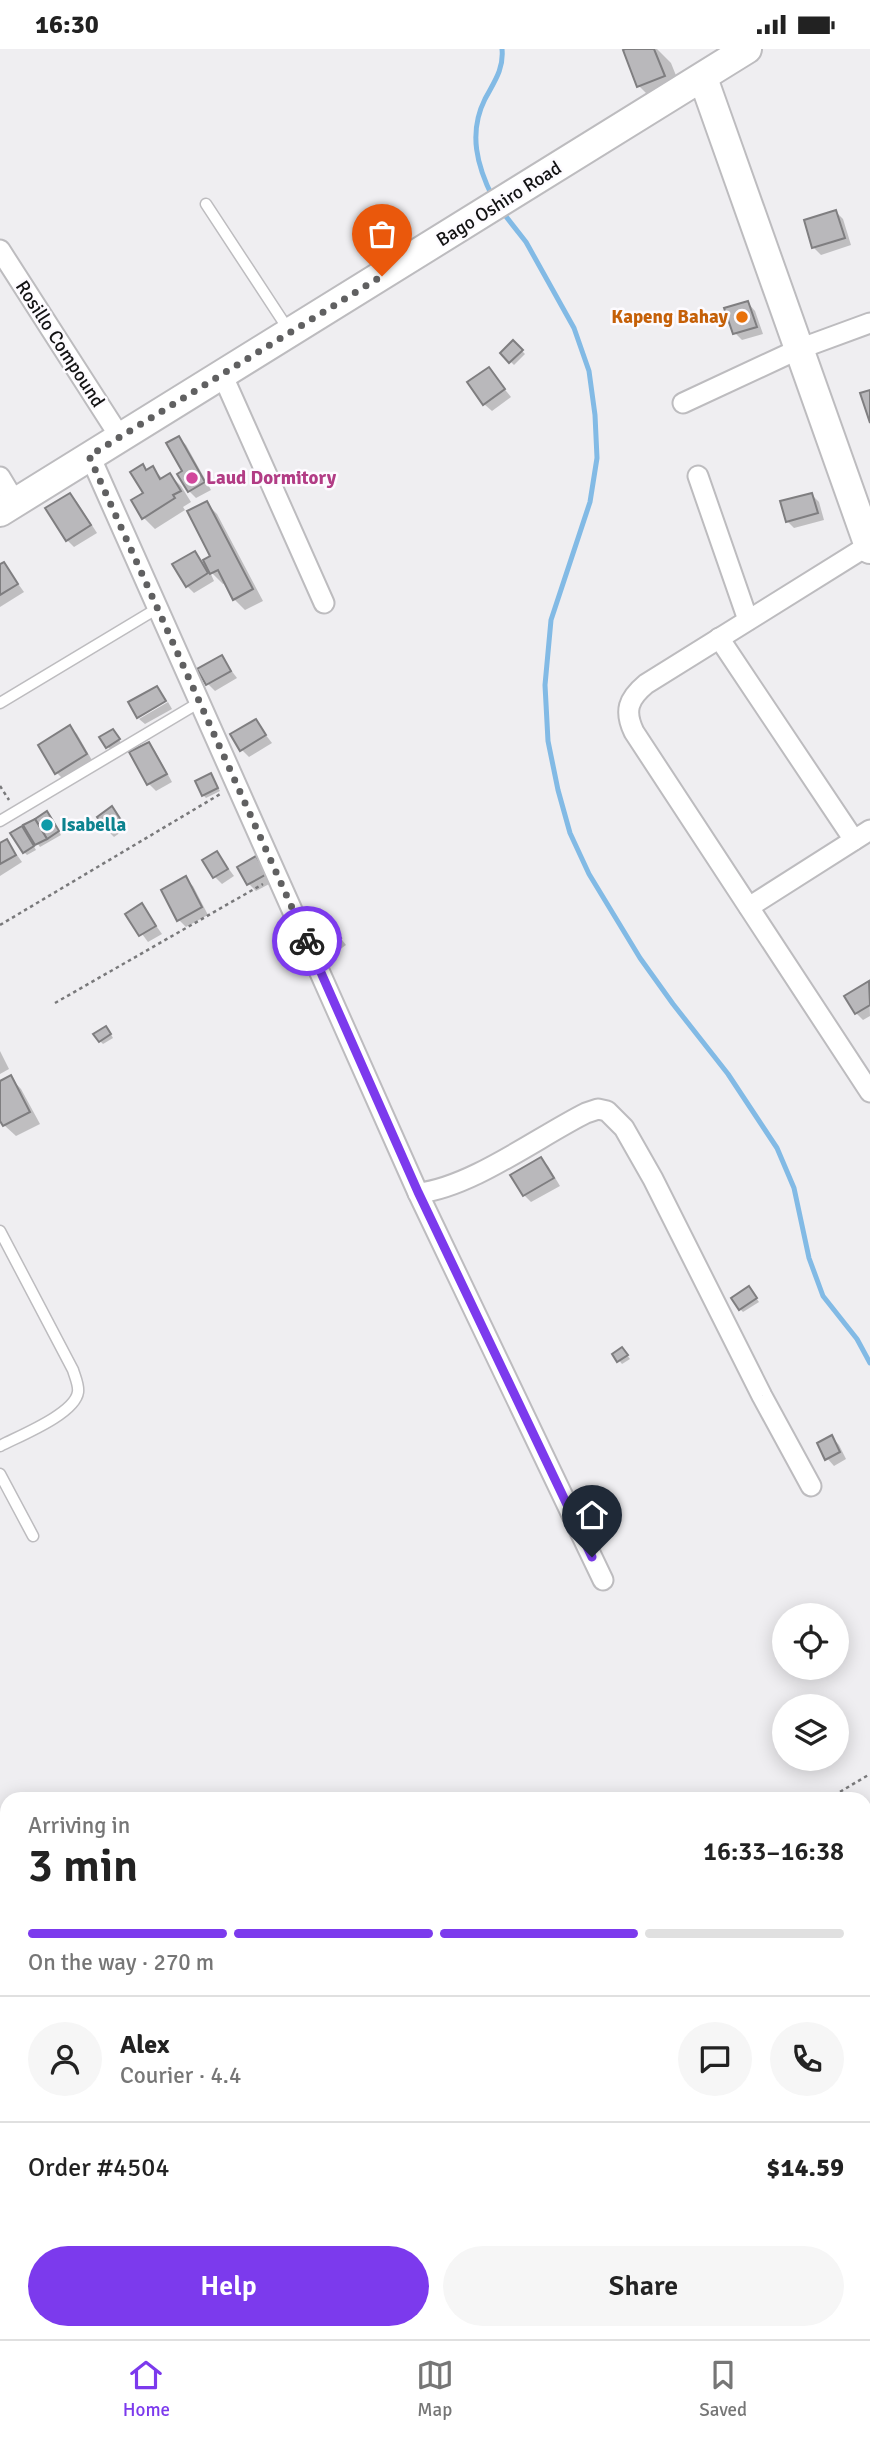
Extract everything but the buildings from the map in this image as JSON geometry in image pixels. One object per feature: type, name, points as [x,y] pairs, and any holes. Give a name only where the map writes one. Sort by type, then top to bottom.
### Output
[{"type":"street","name":"Bago Oshiro Road","points":[[8,507],[747,49]]},
{"type":"street","points":[[703,78],[869,547],[646,684],[629,701],[628,711],[634,732],[870,1092]]},
{"type":"street","name":"Rosillo Compound","points":[[0,250],[120,437]]},
{"type":"street","points":[[683,403],[799,349],[870,323]]},
{"type":"street","points":[[222,374],[324,603]]},
{"type":"street","points":[[89,456],[418,1192],[603,1580]]},
{"type":"street","points":[[698,476],[748,620]]},
{"type":"street","points":[[0,477],[8,507]]},
{"type":"street","points":[[719,638],[862,835],[749,907]]},
{"type":"street","points":[[418,1192],[434,1191],[469,1177],[586,1113],[597,1109],[607,1111],[624,1128],[653,1179],[757,1386],[811,1486]]},
{"type":"lane","points":[[206,204],[290,332]]},
{"type":"lane","points":[[0,703],[158,608]]},
{"type":"lane","points":[[0,821],[200,702]]},
{"type":"lane","points":[[0,1231],[73,1370],[78,1393],[74,1402],[61,1414],[0,1446]]},
{"type":"lane","points":[[0,1474],[33,1536]]},
{"type":"path","points":[[0,925],[237,784]]},
{"type":"path","points":[[0,786],[17,811]]},
{"type":"path","points":[[55,1003],[278,875]]},
{"type":"path","points":[[840,1792],[870,1774]]},
{"type":"waterway","points":[[493,198],[479,162],[476,137],[480,112],[500,69],[502,49]]},
{"type":"waterway","points":[[504,214],[526,242],[574,328],[589,371],[595,415],[597,458],[590,502],[551,620],[545,685],[548,741],[570,833],[589,874],[640,958],[728,1074],[777,1148],[794,1188],[809,1258],[823,1296],[857,1339],[870,1363]]},
{"type":"way so far","points":[[307,941],[89,456],[382,276]]},
{"type":"place","name":"Kapeng Bahay","points":[[742,317]]},
{"type":"place","name":"Laud Dormitory","points":[[192,478]]},
{"type":"place","name":"Isabella","points":[[47,825]]},
{"type":"route","points":[[307,941],[418,1192],[592,1557]]}]
